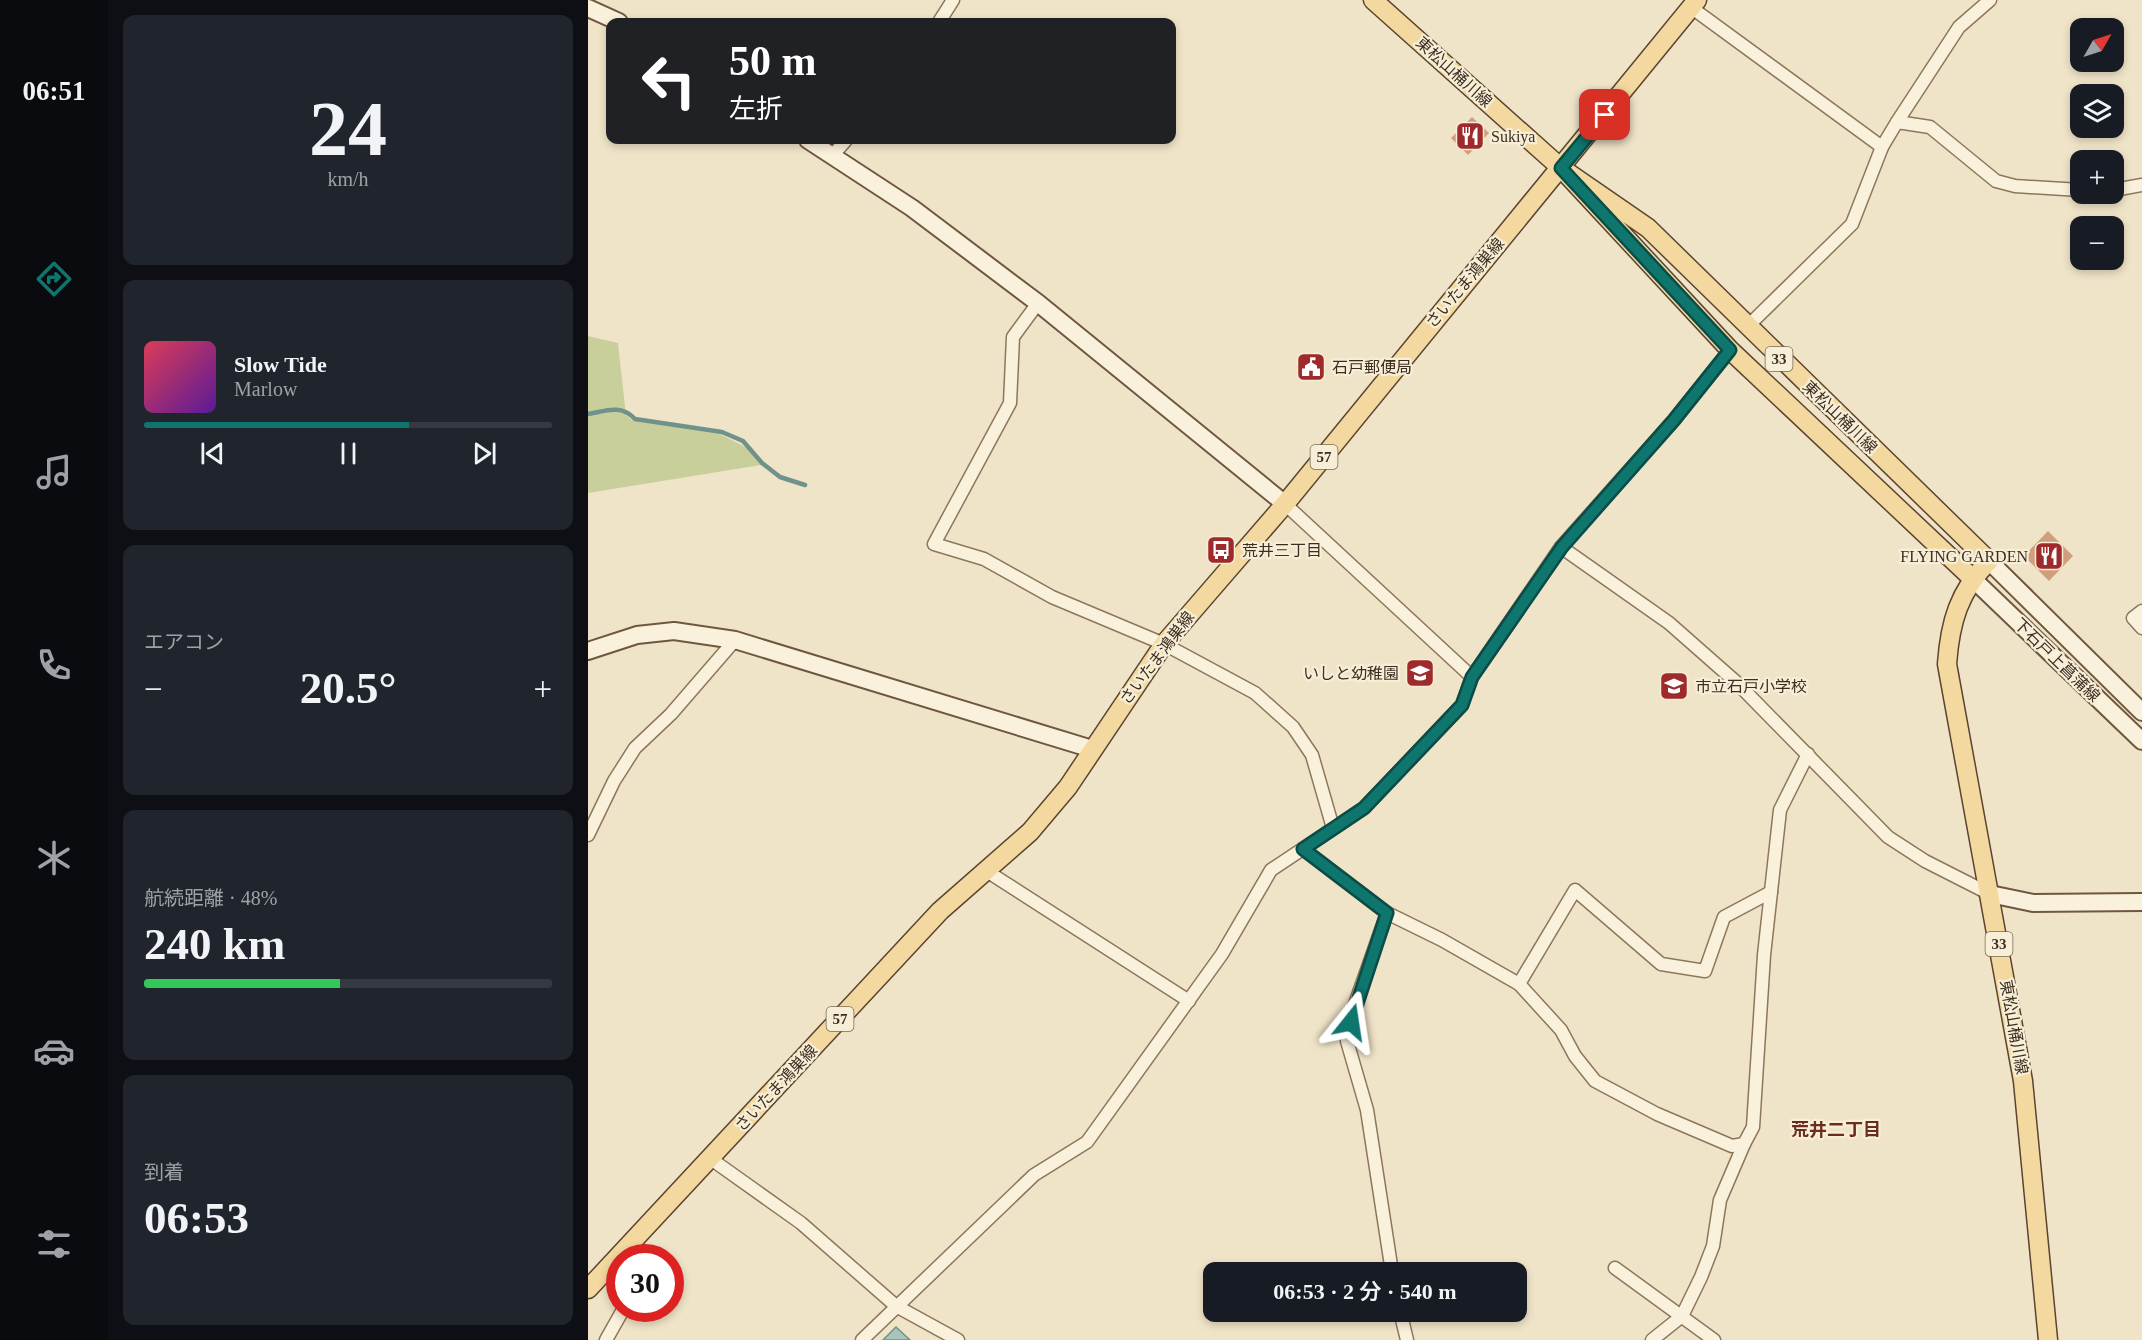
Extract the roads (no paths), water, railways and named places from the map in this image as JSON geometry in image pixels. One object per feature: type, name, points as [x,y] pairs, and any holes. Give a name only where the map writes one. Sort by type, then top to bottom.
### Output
[{"type":"main road","name":"東松山桶川線","points":[[1373,0],[1561,168],[1730,350],[1972,578]]},
{"type":"main road","name":"さいたま鴻巣線","points":[[631,1244],[940,911],[1030,832],[1068,787],[1164,644],[1285,504],[1694,4]]},
{"type":"main road","name":"東松山桶川線","points":[[1561,168],[1648,228],[1989,561],[1972,578],[1949,629],[1947,664],[2024,1081],[2048,1340]]},
{"type":"main road","name":"さいたま鴻巣線","points":[[588,1289],[606,1270]]},
{"type":"street","points":[[942,18],[953,0]]},
{"type":"street","points":[[1747,327],[1852,224],[1882,147],[1897,122],[1959,27],[1990,0]]},
{"type":"street","points":[[1694,4],[1882,147]]},
{"type":"street","points":[[588,8],[610,18]]},
{"type":"street","points":[[1897,122],[1930,127],[1996,181],[2015,186],[2070,189]]},
{"type":"street","points":[[814,144],[912,208],[1038,303],[1285,504],[1472,677]]},
{"type":"street","points":[[832,156],[842,144]]},
{"type":"street","points":[[2124,188],[2142,185]]},
{"type":"street","points":[[1038,303],[1013,337],[1010,403],[934,544],[984,559],[1052,597],[1164,644],[1255,693],[1293,727],[1312,755],[1333,828]]},
{"type":"street","points":[[862,1340],[1034,1175],[1088,1142],[1222,954],[1271,870],[1364,808],[1462,705],[1472,677],[1562,547],[1674,420],[1730,350]]},
{"type":"street","points":[[1562,547],[1669,623],[1736,682],[1887,837],[1925,861],[1990,894],[2033,903],[2142,902]]},
{"type":"street","name":"下石戸上菖蒲線","points":[[1989,561],[2142,712]]},
{"type":"street","name":"下石戸上菖蒲線","points":[[1972,578],[2142,741]]},
{"type":"street","points":[[2142,611],[2133,618],[2142,628]]},
{"type":"street","points":[[588,651],[637,635],[674,632],[735,640],[1092,749]]},
{"type":"street","points":[[588,835],[614,781],[635,748],[671,714],[735,640]]},
{"type":"street","points":[[1652,1340],[1682,1316],[1713,1246],[1720,1200],[1753,1127],[1771,892],[1780,810],[1808,754]]},
{"type":"street","points":[[1303,849],[1387,913],[1442,940],[1519,984],[1561,1030],[1575,1056],[1595,1081],[1658,1114],[1732,1146],[1744,1144]]},
{"type":"street","points":[[985,870],[1189,1001]]},
{"type":"street","points":[[1519,984],[1575,890],[1661,964],[1705,970],[1724,917],[1771,892]]},
{"type":"street","points":[[1387,913],[1355,1004],[1347,1041],[1367,1110],[1390,1262]]},
{"type":"street","points":[[711,1159],[801,1223],[896,1306],[958,1340]]},
{"type":"street","points":[[1616,1268],[1714,1340]]},
{"type":"street","points":[[606,1340],[616,1322]]},
{"type":"street","points":[[1403,1322],[1407,1340]]},
{"type":"water","points":[[896,1327],[910,1340],[883,1340]]},
{"type":"waterway","points":[[588,414],[619,410],[630,414],[635,419],[722,432],[743,441],[762,463],[780,477],[805,485]]},
{"type":"place","name":"Sukiya","points":[[1470,136]]},
{"type":"place","name":"石戸郵便局","points":[[1311,367]]},
{"type":"place","name":"荒井三丁目","points":[[1221,550]]},
{"type":"place","name":"FLYING GARDEN","points":[[2049,556]]},
{"type":"place","name":"いしと幼稚園","points":[[1420,673]]},
{"type":"place","name":"市立石戸小学校","points":[[1674,686]]},
{"type":"district","name":"荒井二丁目","points":[[1836,1130]]}]
